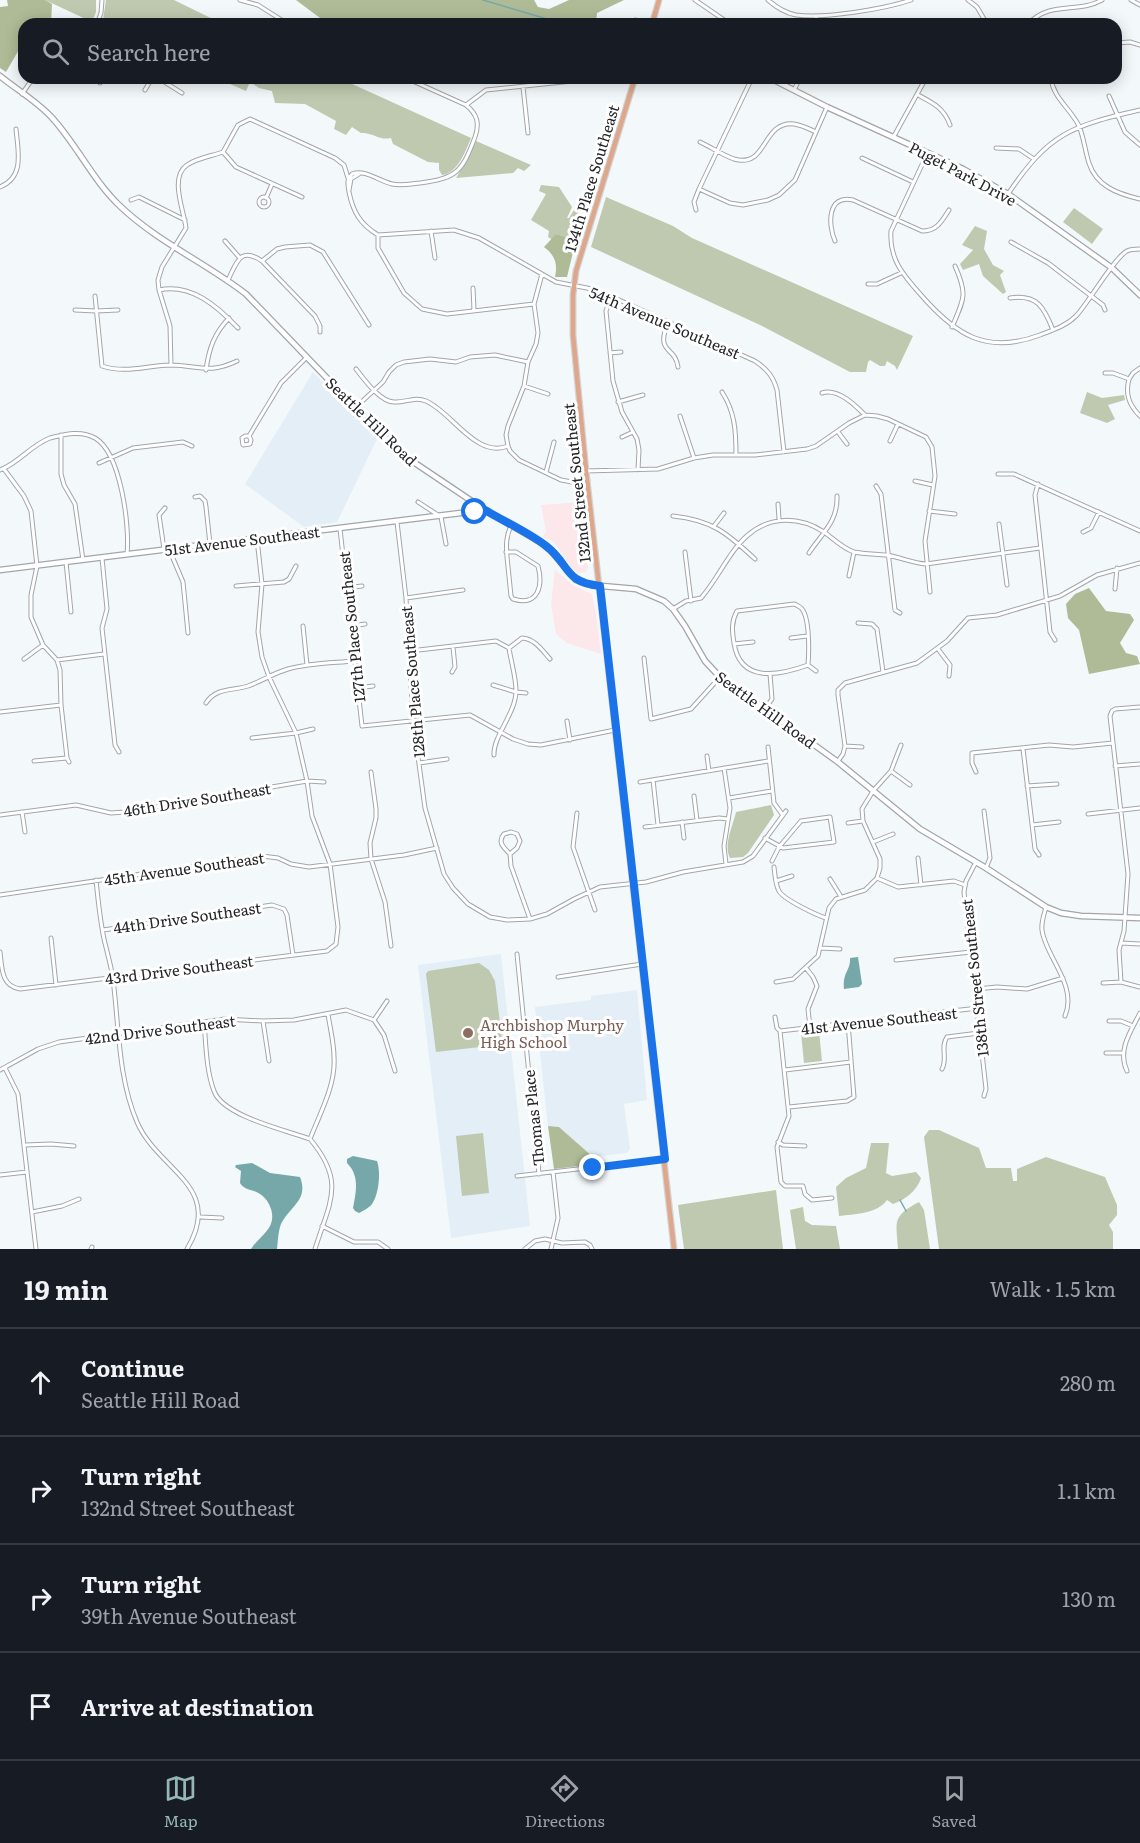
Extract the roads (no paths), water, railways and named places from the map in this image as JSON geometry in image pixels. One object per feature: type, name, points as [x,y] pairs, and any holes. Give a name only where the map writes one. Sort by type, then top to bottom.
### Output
[{"type":"main road","points":[[654,18],[659,0]]},
{"type":"main road","name":"Seattle Hill Road","points":[[0,76],[52,117],[105,191],[119,206],[138,223],[228,280],[246,294],[409,459],[485,510],[547,546],[576,580],[600,586],[644,591],[664,601],[673,609],[705,661],[720,677],[837,762],[920,829],[1046,907],[1062,913],[1081,916],[1140,918]]},
{"type":"main road","name":"134th Place Southeast","points":[[573,286],[591,218],[633,84]]},
{"type":"main road","name":"Puget Park Drive","points":[[782,84],[963,169],[1008,194],[1112,268],[1140,295]]},
{"type":"main road","name":"132nd Street Southeast","points":[[573,286],[573,335],[586,471],[674,1249]]},
{"type":"main road","name":"51st Avenue Southeast","points":[[0,570],[485,510]]},
{"type":"street","points":[[99,18],[102,0]]},
{"type":"street","points":[[240,0],[258,5],[279,18]]},
{"type":"street","points":[[695,0],[721,18]]},
{"type":"street","points":[[768,0],[780,9],[794,14],[816,17],[911,0]]},
{"type":"street","points":[[968,0],[983,18]]},
{"type":"street","points":[[1034,18],[1041,12],[1102,0]]},
{"type":"street","points":[[1131,0],[1140,5]]},
{"type":"street","points":[[1122,43],[1140,45]]},
{"type":"street","points":[[22,94],[29,84]]},
{"type":"street","points":[[145,90],[149,84]]},
{"type":"street","points":[[168,84],[182,93]]},
{"type":"street","points":[[348,179],[354,173],[361,173],[402,186],[450,177],[460,168],[470,150],[478,125],[472,110],[466,105],[419,84]]},
{"type":"street","points":[[466,105],[486,90],[548,84]]},
{"type":"street","points":[[696,210],[694,202],[699,189],[749,84]]},
{"type":"street","points":[[794,90],[797,84]]},
{"type":"street","points":[[894,136],[923,84]]},
{"type":"street","points":[[1053,84],[1057,96],[1079,126],[1089,165],[1096,178],[1123,195],[1140,199]]},
{"type":"street","points":[[523,87],[528,133]]},
{"type":"street","points":[[918,95],[936,105],[946,114],[950,124]]},
{"type":"street","points":[[1110,96],[1125,132],[1140,145]]},
{"type":"street","points":[[699,189],[730,203],[743,205],[768,200],[779,195],[795,180],[827,107]]},
{"type":"street","points":[[1008,194],[1034,159],[1061,135],[1079,126],[1140,110]]},
{"type":"street","points":[[171,365],[170,327],[158,280],[162,267],[186,228],[178,185],[182,170],[187,165],[223,152],[238,125],[250,119],[340,161],[346,170],[356,216],[366,228],[378,236],[378,248],[404,293],[422,309],[447,314],[534,304]]},
{"type":"street","points":[[700,142],[735,159],[742,160],[761,152],[774,130],[784,124],[792,123],[816,132]]},
{"type":"street","points":[[0,187],[16,175],[19,163],[16,129]]},
{"type":"street","points":[[996,148],[1019,148],[1034,159]]},
{"type":"street","points":[[223,152],[236,167],[302,197]]},
{"type":"street","points":[[927,154],[891,231],[890,243],[893,258],[901,273],[952,327],[989,343],[1002,344],[1053,330],[1067,324],[1077,315],[1125,252],[1140,249]]},
{"type":"street","points":[[862,158],[913,182]]},
{"type":"street","points":[[349,192],[351,179],[361,173]]},
{"type":"street","points":[[266,198],[272,184]]},
{"type":"street","points":[[131,200],[139,197],[185,220]]},
{"type":"street","points":[[835,241],[829,222],[835,205],[842,200],[853,200],[922,231],[938,226],[949,210]]},
{"type":"street","points":[[431,231],[435,258]]},
{"type":"street","name":"54th Avenue Southeast","points":[[378,236],[454,231],[479,238],[556,282],[597,290],[755,361],[766,368],[774,380],[784,452]]},
{"type":"street","points":[[225,241],[239,257]]},
{"type":"street","points":[[1011,242],[1048,264],[1103,304],[1105,309]]},
{"type":"street","points":[[262,261],[277,249],[285,247],[310,245],[323,252],[369,325]]},
{"type":"street","points":[[228,280],[239,257],[253,255],[262,261],[315,316],[320,332]]},
{"type":"street","points":[[952,327],[963,296],[963,285],[955,266]]},
{"type":"street","points":[[868,284],[877,284],[901,273]]},
{"type":"street","points":[[542,274],[534,304],[538,333],[536,344],[528,362],[524,386],[508,426],[506,435],[508,446],[519,460],[561,480],[572,482],[588,480]]},
{"type":"street","points":[[159,290],[171,288],[186,290],[219,308],[238,328]]},
{"type":"street","points":[[473,288],[474,311]]},
{"type":"street","points":[[95,296],[102,366],[114,370],[138,370],[171,365],[206,370],[223,368],[237,361]]},
{"type":"street","points":[[610,296],[606,311],[613,381],[618,402],[639,450],[638,470]]},
{"type":"street","points":[[1010,298],[1029,297],[1038,303],[1047,314],[1053,330]]},
{"type":"street","points":[[75,310],[118,310]]},
{"type":"street","points":[[206,370],[209,351],[217,332],[229,318]]},
{"type":"street","points":[[668,322],[663,342],[677,360],[678,367]]},
{"type":"street","points":[[610,354],[621,352]]},
{"type":"street","points":[[356,407],[374,391],[396,365],[412,360],[430,359],[456,362],[470,357],[495,356],[528,362]]},
{"type":"street","points":[[249,436],[281,383],[307,357]]},
{"type":"street","points":[[1140,368],[1133,373],[1127,387],[1130,406],[1140,416]]},
{"type":"street","points":[[356,369],[374,391],[393,403],[411,399],[427,401],[460,429],[493,450],[508,446]]},
{"type":"street","points":[[1105,373],[1113,373],[1129,379]]},
{"type":"street","points":[[524,386],[548,394]]},
{"type":"street","points":[[722,392],[734,416],[736,455]]},
{"type":"street","points":[[822,393],[840,396],[855,404],[865,415]]},
{"type":"street","points":[[618,402],[643,394]]},
{"type":"street","points":[[586,471],[658,469],[694,458],[755,455],[816,446],[865,415],[877,416],[921,434],[932,447],[935,470],[925,541],[930,592]]},
{"type":"street","points":[[680,416],[694,458]]},
{"type":"street","points":[[890,441],[898,424]]},
{"type":"street","points":[[34,761],[68,760],[61,705],[60,670],[57,660],[43,645],[31,616],[30,605],[37,566],[31,511],[24,496],[2,470],[37,445],[61,435],[76,432],[96,438],[105,447],[119,476],[127,554]]},
{"type":"street","points":[[622,437],[633,432]]},
{"type":"street","points":[[838,432],[847,444]]},
{"type":"street","points":[[61,435],[61,474],[64,485],[75,504],[83,560]]},
{"type":"street","points":[[99,463],[134,448],[183,442],[192,446]]},
{"type":"street","points":[[546,472],[554,442]]},
{"type":"street","points":[[998,474],[1014,474],[1140,531]]},
{"type":"street","points":[[915,481],[933,484]]},
{"type":"street","points":[[1038,484],[1035,495],[1040,548],[1050,632],[1055,640]]},
{"type":"street","points":[[876,486],[881,494],[895,610],[900,613]]},
{"type":"street","points":[[195,497],[200,496],[205,501],[210,544]]},
{"type":"street","points":[[809,553],[825,532],[837,509],[837,496]]},
{"type":"street","points":[[418,502],[441,517],[446,544]]},
{"type":"street","points":[[778,504],[779,519]]},
{"type":"street","points":[[165,508],[159,515],[166,549],[183,582],[188,633]]},
{"type":"street","points":[[928,511],[955,514]]},
{"type":"street","points":[[1083,532],[1092,528],[1099,512]]},
{"type":"street","points":[[714,526],[724,513]]},
{"type":"street","points":[[673,516],[693,518],[714,526],[755,559]]},
{"type":"street","points":[[673,609],[701,598],[746,537],[756,528],[779,519],[811,524],[825,532],[839,545],[854,552],[889,555],[907,562],[926,564],[1040,548]]},
{"type":"street","name":"128th Place Southeast","points":[[397,522],[406,598],[413,720],[425,808],[444,874],[460,896],[478,911],[490,917],[507,920],[530,919]]},
{"type":"street","points":[[999,524],[1007,585]]},
{"type":"street","points":[[506,552],[516,552],[536,563],[540,583],[538,595],[523,601],[513,600],[511,596],[506,552],[506,542],[511,525]]},
{"type":"street","name":"127th Place Southeast","points":[[340,529],[362,726],[413,720]]},
{"type":"street","points":[[257,539],[262,584],[258,632],[262,657],[296,734],[307,781],[312,818],[330,864]]},
{"type":"street","points":[[685,552],[691,600]]},
{"type":"street","points":[[849,576],[854,552]]},
{"type":"street","points":[[102,558],[107,609],[102,628],[104,654],[115,745],[119,752]]},
{"type":"street","points":[[66,562],[71,612]]},
{"type":"street","points":[[837,762],[844,746],[838,690],[845,683],[917,663],[938,649],[968,618],[997,615],[1060,596],[1097,575],[1140,563]]},
{"type":"street","points":[[236,586],[284,582],[289,579],[296,566]]},
{"type":"street","points":[[1115,589],[1117,568]]},
{"type":"street","points":[[346,588],[362,586]]},
{"type":"street","points":[[406,598],[463,590]]},
{"type":"street","points":[[794,604],[802,609],[806,619],[808,665],[795,670],[770,674],[756,673],[748,669],[736,655],[732,619],[737,611],[794,604]]},
{"type":"street","points":[[858,623],[872,624],[877,629],[883,672]]},
{"type":"street","points":[[351,626],[365,624]]},
{"type":"street","points":[[303,626],[307,665]]},
{"type":"street","points":[[791,638],[807,636]]},
{"type":"street","points":[[509,648],[522,638],[526,638],[532,640],[550,659]]},
{"type":"street","points":[[410,651],[496,641],[509,648]]},
{"type":"street","points":[[734,644],[753,642]]},
{"type":"street","points":[[24,659],[43,645]]},
{"type":"street","points":[[452,672],[455,667],[453,647]]},
{"type":"street","points":[[494,755],[495,744],[502,732],[516,692],[509,648]]},
{"type":"street","points":[[938,649],[950,665],[950,676]]},
{"type":"street","points":[[57,660],[104,654]]},
{"type":"street","points":[[644,658],[651,719],[691,709],[720,677]]},
{"type":"street","points":[[206,703],[212,695],[223,690],[247,687],[286,669],[354,661]]},
{"type":"street","points":[[808,665],[816,671]]},
{"type":"street","points":[[765,709],[772,699],[770,674]]},
{"type":"street","points":[[493,685],[526,693]]},
{"type":"street","points":[[357,688],[373,686]]},
{"type":"street","points":[[0,712],[61,705]]},
{"type":"street","points":[[1121,982],[1118,957],[1125,918],[1128,874],[1110,713],[1115,710],[1140,707]]},
{"type":"street","points":[[413,720],[470,715],[528,744],[541,745],[615,730]]},
{"type":"street","points":[[567,721],[570,740]]},
{"type":"street","points":[[252,738],[296,734],[313,729]]},
{"type":"street","points":[[976,772],[972,764],[972,753],[1113,743]]},
{"type":"street","points":[[776,981],[794,979],[818,956],[826,918],[832,903],[841,896],[865,890],[877,878],[881,864],[863,821],[863,806],[891,771],[901,745]]},
{"type":"street","points":[[844,746],[862,747]]},
{"type":"street","points":[[768,747],[774,803],[783,814]]},
{"type":"street","points":[[1023,749],[1035,849],[1038,855]]},
{"type":"street","points":[[707,756],[709,771]]},
{"type":"street","points":[[419,763],[447,759]]},
{"type":"street","points":[[640,782],[768,761]]},
{"type":"street","points":[[1115,766],[1140,764]]},
{"type":"street","points":[[724,768],[729,798],[724,846],[726,865]]},
{"type":"street","points":[[891,771],[910,784]]},
{"type":"street","points":[[371,772],[376,818],[370,843],[371,859],[385,902],[391,946]]},
{"type":"street","points":[[653,780],[658,825]]},
{"type":"street","name":"46th Drive Southeast","points":[[0,815],[76,805],[111,813],[124,812],[307,781],[324,782]]},
{"type":"street","points":[[1027,786],[1057,784]]},
{"type":"street","points":[[729,798],[772,790]]},
{"type":"street","points":[[694,796],[697,820]]},
{"type":"street","points":[[1088,814],[1140,808]]},
{"type":"street","points":[[510,854],[518,848],[520,841],[517,834],[511,832],[504,834],[501,845],[510,854],[511,866],[530,919],[560,908],[574,898],[600,887],[634,883],[748,860],[786,811]]},
{"type":"street","points":[[984,811],[990,858],[986,868]]},
{"type":"street","points":[[22,812],[25,832]]},
{"type":"street","points":[[577,813],[573,847],[595,910]]},
{"type":"street","points":[[765,838],[779,847],[834,842],[830,817],[801,821],[779,847],[772,861]]},
{"type":"street","points":[[645,826],[728,819]]},
{"type":"street","points":[[848,823],[863,821]]},
{"type":"street","points":[[682,822],[684,838]]},
{"type":"street","points":[[1032,825],[1059,822]]},
{"type":"street","points":[[873,842],[893,834]]},
{"type":"street","name":"45th Avenue Southeast","points":[[0,895],[262,856],[278,858],[299,866],[404,855],[437,848]]},
{"type":"street","points":[[918,858],[921,885]]},
{"type":"street","name":"138th Street Southeast","points":[[976,862],[965,885],[986,1089],[984,1096]]},
{"type":"street","name":"43rd Drive Southeast","points":[[0,952],[6,984],[20,989],[327,951],[336,944],[338,938],[330,864]]},
{"type":"street","points":[[774,867],[781,895],[809,912],[826,918]]},
{"type":"street","points":[[776,881],[792,876]]},
{"type":"street","points":[[877,878],[898,886],[954,881],[965,885]]},
{"type":"street","points":[[830,879],[841,896]]},
{"type":"street","points":[[96,880],[113,978],[126,1091],[138,1125],[158,1153],[184,1179],[197,1204],[200,1217],[187,1249]]},
{"type":"street","name":"44th Drive Southeast","points":[[103,930],[272,905],[284,909],[287,915],[293,955]]},
{"type":"street","points":[[1046,907],[1042,922],[1044,939],[1063,978],[1068,1008],[1065,1016]]},
{"type":"street","points":[[51,938],[56,985]]},
{"type":"street","points":[[1121,944],[1140,944]]},
{"type":"street","points":[[821,948],[840,949]]},
{"type":"street","points":[[896,960],[971,952]]},
{"type":"street","name":"Thomas Place","points":[[517,954],[539,1174]]},
{"type":"street","points":[[558,977],[642,964]]},
{"type":"street","points":[[806,968],[813,976],[817,986],[808,1010],[810,1027]]},
{"type":"street","points":[[976,989],[1027,988],[1063,978]]},
{"type":"street","points":[[1103,983],[1121,982],[1140,987]]},
{"type":"street","points":[[387,1001],[374,1020],[384,1035],[395,1071]]},
{"type":"street","name":"41st Avenue Southeast","points":[[780,1031],[978,1008]]},
{"type":"street","name":"42nd Drive Southeast","points":[[0,1070],[18,1059],[59,1042],[119,1032],[229,1019],[294,1020],[346,1010],[374,1020]]},
{"type":"street","points":[[1127,1071],[1124,1065],[1124,1053],[1127,1038],[1140,1013]]},
{"type":"street","points":[[310,1139],[334,1070],[328,1014]]},
{"type":"street","points":[[775,1017],[777,1028],[780,1031],[789,1107],[787,1125],[778,1142],[781,1182],[785,1186],[803,1186],[805,1194],[812,1200],[832,1198]]},
{"type":"street","points":[[264,1021],[269,1061]]},
{"type":"street","points":[[1109,1021],[1122,1021],[1133,1026]]},
{"type":"street","points":[[204,1022],[210,1079],[214,1093],[222,1103],[239,1114],[310,1139],[325,1158],[333,1181],[332,1194],[315,1249]]},
{"type":"street","points":[[789,1107],[847,1101],[854,1096],[848,1023]]},
{"type":"street","points":[[942,1069],[945,1063],[944,1043],[947,1037],[979,1033]]},
{"type":"street","points":[[1106,1053],[1124,1053]]},
{"type":"street","points":[[785,1070],[851,1062]]},
{"type":"street","points":[[5,1068],[18,1094],[36,1249]]},
{"type":"street","points":[[778,1142],[783,1145],[805,1146]]},
{"type":"street","points":[[25,1145],[74,1146]]},
{"type":"street","points":[[517,1176],[665,1159]]},
{"type":"street","points":[[0,1175],[27,1172]]},
{"type":"street","points":[[551,1249],[558,1218],[553,1172]]},
{"type":"street","points":[[32,1212],[62,1206],[79,1199]]},
{"type":"street","points":[[200,1217],[222,1218]]},
{"type":"street","points":[[322,1226],[354,1242],[382,1244],[388,1249]]},
{"type":"street","points":[[525,1249],[540,1239],[566,1244],[588,1244],[592,1249]]},
{"type":"water","points":[[858,957],[862,984],[859,987],[844,989],[844,979],[850,958]]},
{"type":"water","points":[[353,1156],[377,1161],[379,1171],[378,1189],[374,1200],[369,1207],[359,1213],[353,1208],[355,1179],[347,1163],[347,1159]]},
{"type":"water","points":[[252,1163],[270,1173],[300,1177],[302,1192],[281,1224],[277,1249],[251,1249],[272,1222],[271,1209],[264,1197],[240,1183],[241,1171],[235,1167],[236,1165]]},
{"type":"waterway","points":[[483,0],[544,18]]},
{"type":"waterway","points":[[900,1200],[906,1211]]},
{"type":"place","name":"Archbishop Murphy High School","points":[[468,1033]]}]
